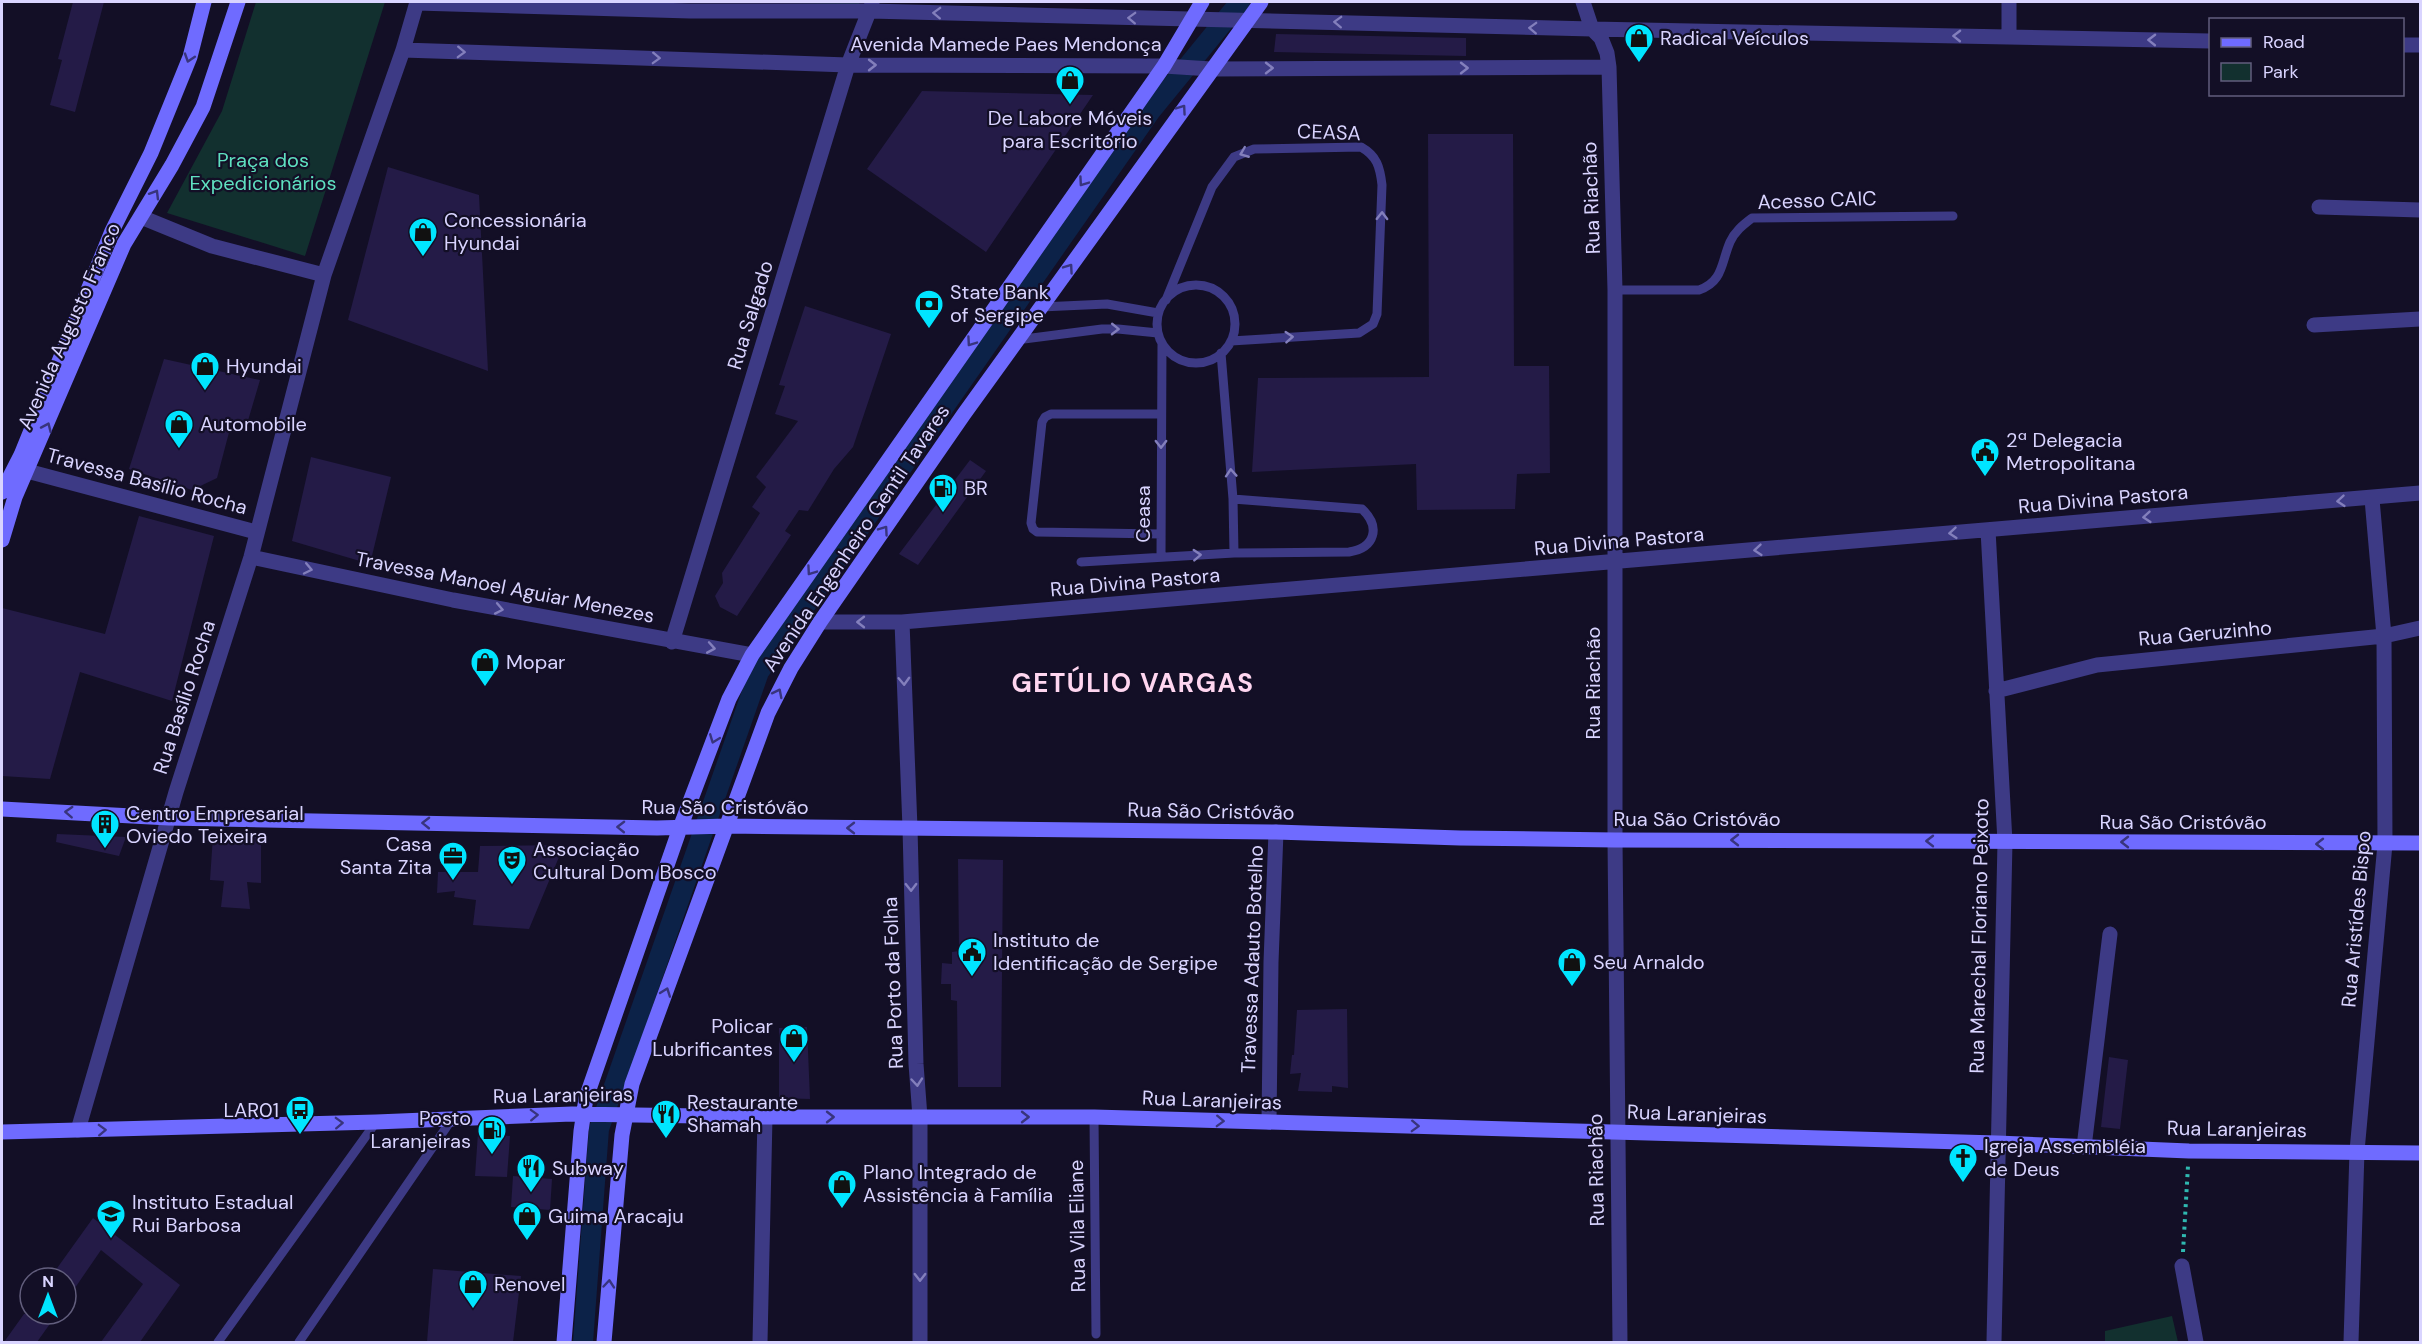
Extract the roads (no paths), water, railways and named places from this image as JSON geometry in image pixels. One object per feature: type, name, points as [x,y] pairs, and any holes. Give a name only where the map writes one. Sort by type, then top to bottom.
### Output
[{"type":"main road","name":"Avenida Augusto Franco","points":[[2,492],[21,455],[112,231],[152,153],[190,57],[204,2]]},
{"type":"main road","name":"Avenida Augusto Franco","points":[[2,540],[15,497],[124,244],[172,165],[203,107],[238,2]]},
{"type":"main road","name":"Avenida Engenheiro Gentil Tavares","points":[[564,1342],[588,1115],[586,1098],[729,699],[752,655],[1168,66],[1202,2]]},
{"type":"main road","name":"Avenida Engenheiro Gentil Tavares","points":[[604,1342],[622,1114],[768,712],[791,668],[820,622],[1206,68],[1243,19],[1261,2]]},
{"type":"main road","name":"Rua São Cristóvão","points":[[2,809],[169,818],[682,828],[725,826],[1276,832],[1615,840],[2421,843]]},
{"type":"main road","name":"Rua Laranjeiras","points":[[2,1132],[622,1114],[1094,1118],[1997,1143],[2189,1151],[2421,1153]]},
{"type":"street","points":[[141,217],[212,246],[324,275],[403,50],[417,2]]},
{"type":"street","name":"Avenida Mamede Paes Mendonça","points":[[417,2],[871,6],[1194,20],[1243,19],[1592,29],[2209,41]]},
{"type":"street","name":"Rua Riachão","points":[[1583,2],[1592,29],[1601,38],[1609,67],[1615,290],[1615,840],[1620,1342]]},
{"type":"street","points":[[2009,2],[2009,37]]},
{"type":"street","name":"Rua Salgado","points":[[672,642],[848,65],[871,6]]},
{"type":"street","points":[[2404,45],[2421,45]]},
{"type":"street","name":"Avenida Mamede Paes Mendonça","points":[[403,50],[848,65],[1206,68],[1609,67]]},
{"type":"street","points":[[2319,207],[2421,210]]},
{"type":"street","name":"Rua Basílio Rocha","points":[[78,1130],[169,818],[251,556],[324,275]]},
{"type":"street","points":[[2314,325],[2421,319]]},
{"type":"street","name":"Travessa Basílio Rocha","points":[[27,471],[256,532]]},
{"type":"street","name":"Rua Divina Pastora","points":[[820,622],[902,622],[2372,499],[2421,493]]},
{"type":"street","name":"Rua Aristídes Bispo","points":[[2350,1342],[2357,1151],[2385,844],[2384,636],[2372,499]]},
{"type":"street","name":"Rua Marechal Floriano Peixoto","points":[[1988,530],[2005,842],[1994,1342]]},
{"type":"street","name":"Travessa Manoel Aguiar Menezes","points":[[251,556],[453,600],[752,655]]},
{"type":"street","name":"Rua Porto da Folha","points":[[902,622],[916,1064],[920,1118],[920,1342]]},
{"type":"street","name":"Rua Geruzinho","points":[[1996,691],[2117,662],[2384,636],[2421,628]]},
{"type":"street","name":"Travessa Adauto Botelho","points":[[1269,1122],[1271,962],[1276,832]]},
{"type":"street","points":[[2084,1147],[2110,934]]},
{"type":"street","points":[[760,1342],[765,1117]]},
{"type":"street","points":[[2182,1266],[2196,1342]]},
{"type":"lane","name":"CEASA","points":[[1166,300],[1212,187],[1233,157],[1254,148],[1361,147],[1369,151],[1380,167],[1382,184],[1377,314],[1372,324],[1359,333],[1231,341]]},
{"type":"lane","name":"Acesso CAIC","points":[[1615,290],[1699,290],[1710,286],[1717,278],[1731,240],[1741,226],[1752,218],[1953,216]]},
{"type":"lane","points":[[1041,307],[1107,304],[1158,313],[1166,300],[1181,289],[1199,286],[1216,292],[1229,305],[1233,313],[1234,327],[1231,341],[1221,353],[1208,361],[1185,362],[1171,355],[1161,343]]},
{"type":"lane","name":"Ceasa","points":[[1158,313],[1158,333],[1161,343],[1161,557],[1233,553],[1360,551],[1369,545],[1373,533],[1369,516],[1362,509],[1233,499]]},
{"type":"lane","points":[[1016,340],[1102,329],[1158,333]]},
{"type":"lane","points":[[1221,353],[1233,499],[1233,553]]},
{"type":"lane","points":[[1161,414],[1051,414],[1045,417],[1042,422],[1031,523],[1037,532],[1161,534]]},
{"type":"lane","points":[[1081,562],[1161,557]]},
{"type":"lane","name":"Rua Vila Eliane","points":[[1094,1118],[1096,1334]]},
{"type":"lane","points":[[299,1342],[452,1119]]},
{"type":"lane","points":[[218,1342],[376,1122]]},
{"type":"waterway","points":[[583,1342],[599,1129],[759,672],[1150,112],[1240,2]]},
{"type":"place","name":"Radical Veículos","points":[[1639,64]]},
{"type":"place","name":"De Labore Móveis para Escritório","points":[[1070,106]]},
{"type":"place","name":"Concessionária Hyundai","points":[[423,258]]},
{"type":"place","name":"State Bank of Sergipe","points":[[929,330]]},
{"type":"place","name":"Hyundai","points":[[205,392]]},
{"type":"place","name":"Automobile","points":[[179,450]]},
{"type":"place","name":"2ª Delegacia Metropolitana","points":[[1985,478]]},
{"type":"place","name":"BR","points":[[943,514]]},
{"type":"place","name":"Mopar","points":[[485,688]]},
{"type":"place","name":"Centro Empresarial Oviedo Teixeira","points":[[105,850]]},
{"type":"place","name":"Casa Santa Zita","points":[[453,882]]},
{"type":"place","name":"Associação Cultural Dom Bosco","points":[[512,886]]},
{"type":"place","name":"Instituto de Identificação de Sergipe","points":[[972,978]]},
{"type":"place","name":"Seu Arnaldo","points":[[1572,988]]},
{"type":"place","name":"Policar Lubrificantes","points":[[794,1064]]},
{"type":"place","name":"LAR01","points":[[300,1136]]},
{"type":"place","name":"Restaurante Shamah","points":[[666,1140]]},
{"type":"place","name":"Posto Laranjeiras","points":[[492,1156]]},
{"type":"place","name":"Igreja Assembléia de Deus","points":[[1963,1184]]},
{"type":"place","name":"Subway","points":[[531,1194]]},
{"type":"place","name":"Plano Integrado de Assistência à Família","points":[[842,1210]]},
{"type":"place","name":"Instituto Estadual Rui Barbosa","points":[[111,1240]]},
{"type":"place","name":"Guima Aracaju","points":[[527,1242]]},
{"type":"place","name":"Renovel","points":[[473,1310]]},
{"type":"district","name":"GETÚLIO VARGAS","points":[[1133,683]]},
{"type":"park label","name":"Praça dos Expedicionários","points":[[263,172]]}]
